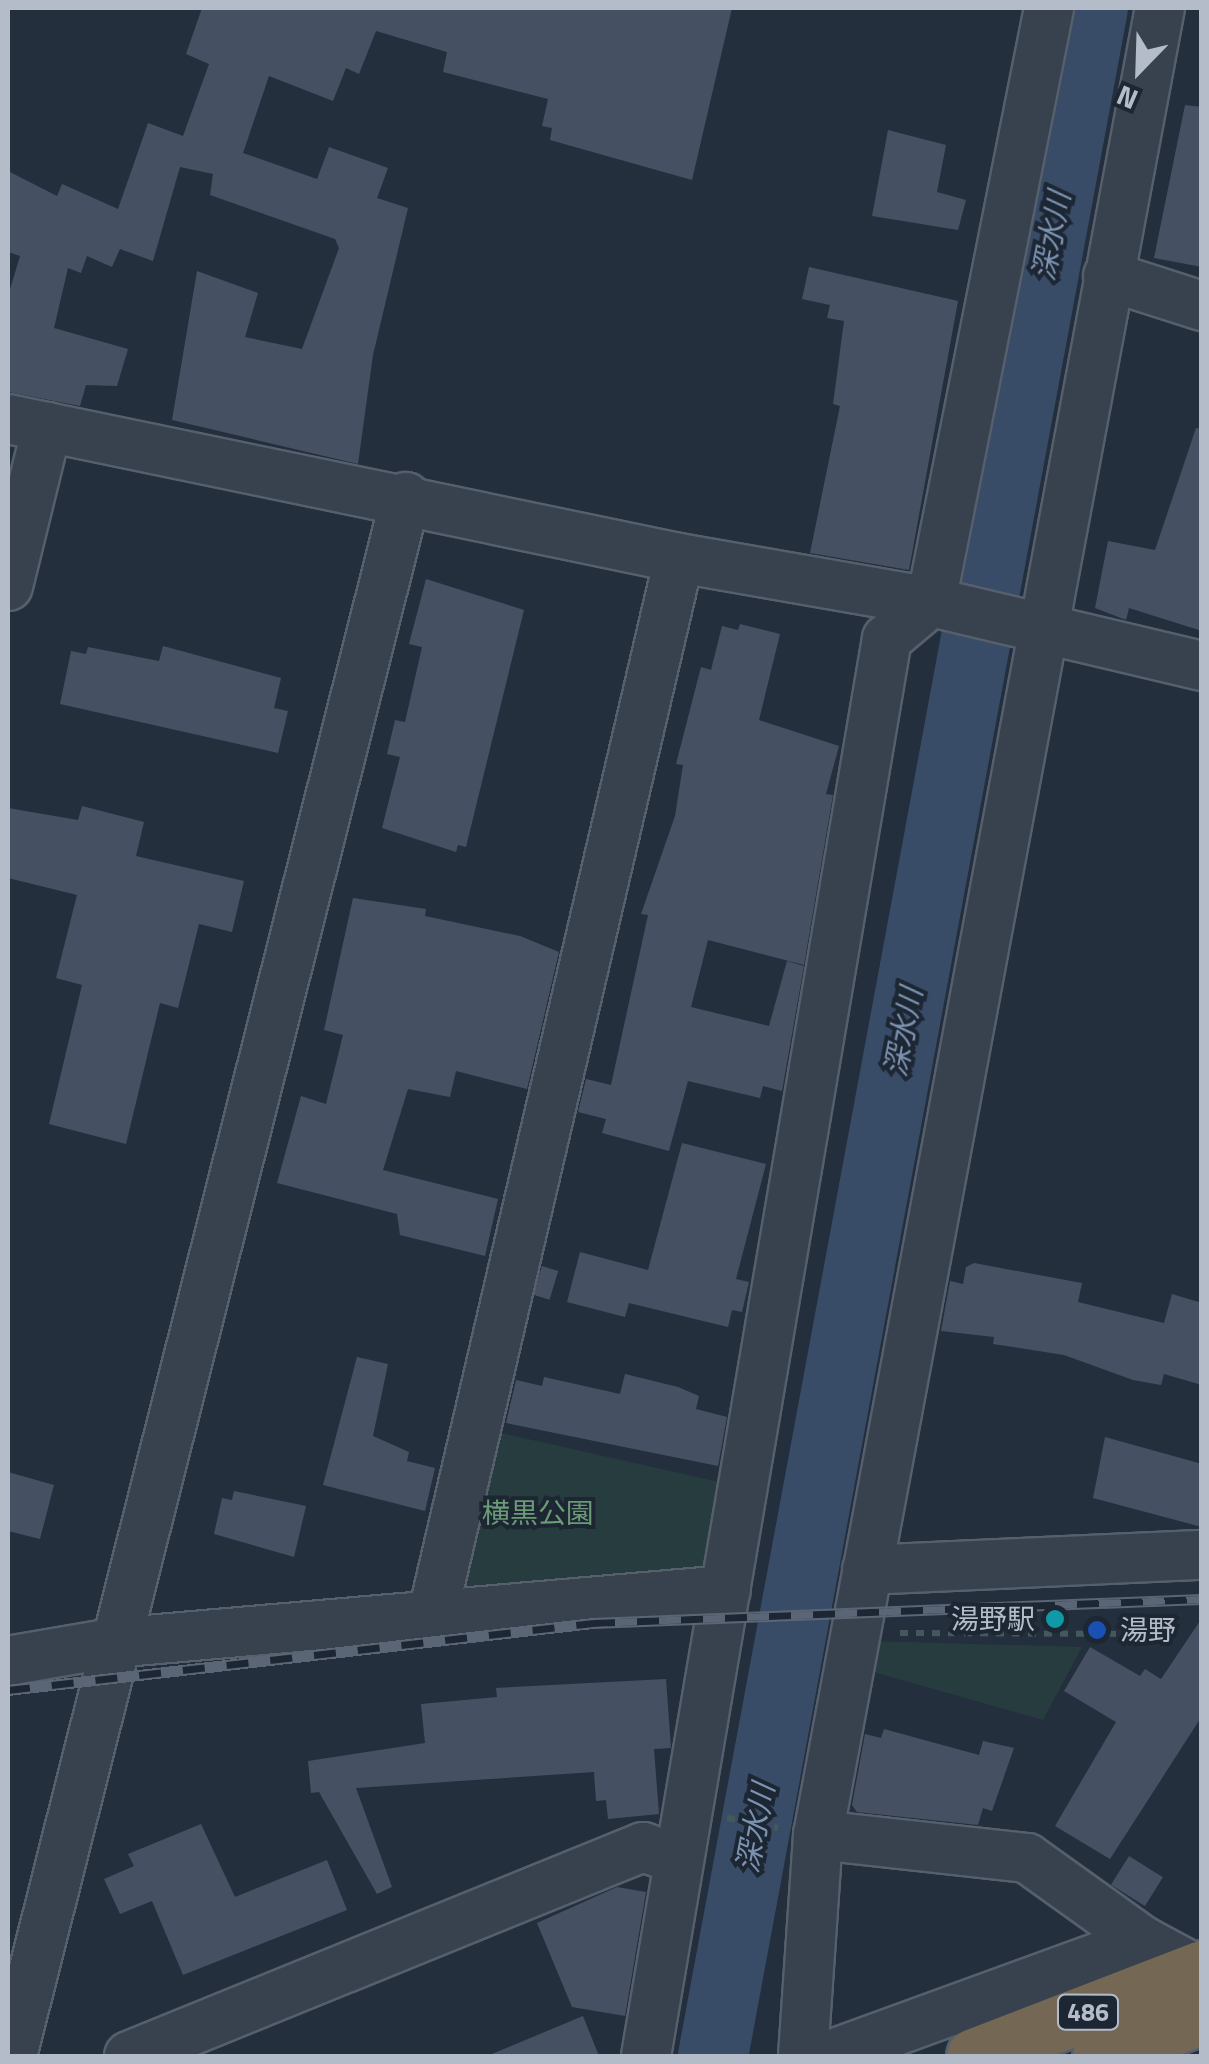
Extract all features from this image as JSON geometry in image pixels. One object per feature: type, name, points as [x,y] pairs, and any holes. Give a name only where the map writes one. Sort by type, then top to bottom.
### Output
[{"type":"highway","name":"486","points":[[974,2056],[1185,2008]]},
{"type":"highway","name":"486","points":[[1100,2056],[1185,2008]]},
{"type":"street","points":[[646,2056],[886,639],[930,602],[1049,8]]},
{"type":"street","points":[[802,2056],[805,1832],[856,1633],[1108,276],[1173,15]]},
{"type":"street","points":[[1108,276],[1202,306]]},
{"type":"street","points":[[8,586],[27,423],[406,497],[678,558],[930,602],[1202,666]]},
{"type":"street","points":[[12,2056],[112,1643],[406,497]]},
{"type":"street","points":[[433,1614],[678,558]]},
{"type":"street","points":[[868,1570],[1202,1555]]},
{"type":"street","points":[[8,1661],[112,1643],[726,1590]]},
{"type":"street","points":[[805,1832],[1027,1858],[1144,1941],[1185,2008]]},
{"type":"street","points":[[130,2056],[643,1847],[678,1860]]},
{"type":"street","points":[[827,2056],[1144,1941]]},
{"type":"path","points":[[856,1633],[1169,1634],[1171,1624]]},
{"type":"path","points":[[721,1817],[805,1832]]},
{"type":"green space","name":"横黒公園","points":[[488,1430],[728,1484],[715,1569],[461,1592]]},
{"type":"green space","points":[[872,1641],[1082,1647],[1043,1720],[867,1670]]},
{"type":"building","points":[[202,8],[732,8],[692,180],[550,140],[552,128],[542,126],[548,99],[443,72],[447,52],[376,31],[359,74],[346,68],[333,101],[269,76],[243,153],[317,179],[329,147],[388,168],[377,198],[408,208],[373,355],[358,464],[172,420],[197,271],[258,293],[245,337],[302,349],[339,248],[335,239],[210,195],[213,174],[180,167],[153,261],[120,249],[112,267],[87,256],[81,273],[68,268],[54,328],[128,349],[117,386],[86,385],[80,406],[8,392],[8,296],[20,256],[8,252],[8,171],[57,196],[62,184],[118,209],[148,123],[183,136],[209,64],[186,54]]},
{"type":"building","points":[[1185,105],[1202,107],[1202,267],[1154,258]]},
{"type":"building","points":[[888,130],[946,145],[937,192],[966,200],[958,230],[872,216]]},
{"type":"building","points":[[809,267],[958,301],[909,570],[810,553],[840,406],[833,404],[844,321],[827,318],[830,305],[802,299]]},
{"type":"building","points":[[1196,428],[1202,429],[1202,631],[1129,608],[1126,620],[1095,608],[1108,541],[1155,550]]},
{"type":"building","points":[[426,579],[524,610],[466,847],[458,845],[456,852],[382,828],[400,757],[387,754],[395,720],[405,722],[422,647],[409,644]]},
{"type":"building","points":[[740,624],[780,634],[759,720],[839,746],[826,794],[833,795],[804,965],[708,940],[691,1007],[769,1026],[787,961],[804,966],[782,1091],[763,1086],[760,1098],[688,1081],[669,1151],[602,1133],[606,1119],[578,1112],[586,1079],[611,1085],[648,915],[641,914],[675,816],[683,765],[676,764],[701,667],[711,670],[722,626],[738,630]]},
{"type":"building","points":[[163,646],[281,678],[274,708],[288,711],[278,753],[60,704],[71,651],[86,654],[88,647],[159,661]]},
{"type":"building","points":[[82,806],[144,822],[136,856],[244,881],[232,932],[199,924],[178,1008],[160,1003],[126,1144],[49,1124],[82,985],[56,978],[77,895],[8,878],[8,808],[78,820]]},
{"type":"building","points":[[353,898],[426,909],[425,916],[520,936],[559,952],[527,1089],[456,1071],[450,1097],[408,1089],[383,1170],[498,1199],[485,1256],[400,1235],[397,1214],[277,1183],[301,1096],[326,1104],[343,1035],[324,1030]]},
{"type":"building","points":[[682,1143],[766,1164],[736,1279],[749,1282],[742,1312],[732,1310],[728,1327],[629,1303],[625,1317],[567,1302],[580,1252],[648,1270]]},
{"type":"building","points":[[974,1263],[1082,1283],[1078,1302],[1164,1323],[1172,1294],[1202,1303],[1202,1385],[1164,1374],[1161,1385],[1133,1380],[1064,1355],[993,1344],[994,1337],[941,1331],[950,1281],[963,1284],[966,1267]]},
{"type":"building","points":[[542,1266],[558,1271],[549,1300],[533,1295]]},
{"type":"building","points":[[357,1357],[388,1364],[373,1436],[409,1452],[407,1461],[435,1468],[425,1511],[323,1485]]},
{"type":"building","points":[[625,1374],[678,1387],[699,1396],[696,1409],[727,1417],[718,1466],[506,1423],[516,1380],[542,1386],[544,1377],[620,1394]]},
{"type":"building","points":[[1105,1437],[1202,1464],[1202,1527],[1093,1498]]},
{"type":"building","points":[[8,1472],[54,1485],[40,1539],[8,1531]]},
{"type":"building","points":[[234,1491],[306,1506],[294,1557],[214,1534],[222,1498],[232,1500]]},
{"type":"building","points":[[1202,1618],[1202,1716],[1110,1859],[1055,1826],[1116,1722],[1064,1691],[1090,1647],[1140,1676],[1145,1669],[1161,1679]]},
{"type":"building","points":[[666,1679],[671,1748],[654,1749],[659,1814],[608,1819],[606,1800],[596,1801],[594,1772],[356,1788],[392,1887],[377,1894],[319,1792],[311,1793],[308,1761],[425,1743],[421,1704],[497,1697],[496,1688]]},
{"type":"building","points":[[884,1729],[979,1755],[983,1741],[1014,1748],[992,1811],[983,1808],[978,1825],[857,1812],[852,1805],[865,1734],[881,1738]]},
{"type":"building","points":[[201,1824],[235,1897],[327,1860],[347,1910],[183,1975],[152,1901],[120,1914],[104,1879],[134,1866],[128,1854]]},
{"type":"building","points":[[1129,1856],[1163,1877],[1145,1906],[1111,1885]]},
{"type":"building","points":[[617,1887],[646,1892],[625,2016],[572,2007],[537,1923]]},
{"type":"building","points":[[583,2016],[599,2056],[487,2056]]},
{"type":"waterway","name":"深水川","points":[[713,2056],[1093,8]]},
{"type":"railway","points":[[8,1690],[593,1623],[1202,1599]]},
{"type":"place","name":"湯野駅","points":[[1055,1619]]},
{"type":"place","name":"湯野","points":[[1097,1630]]}]
